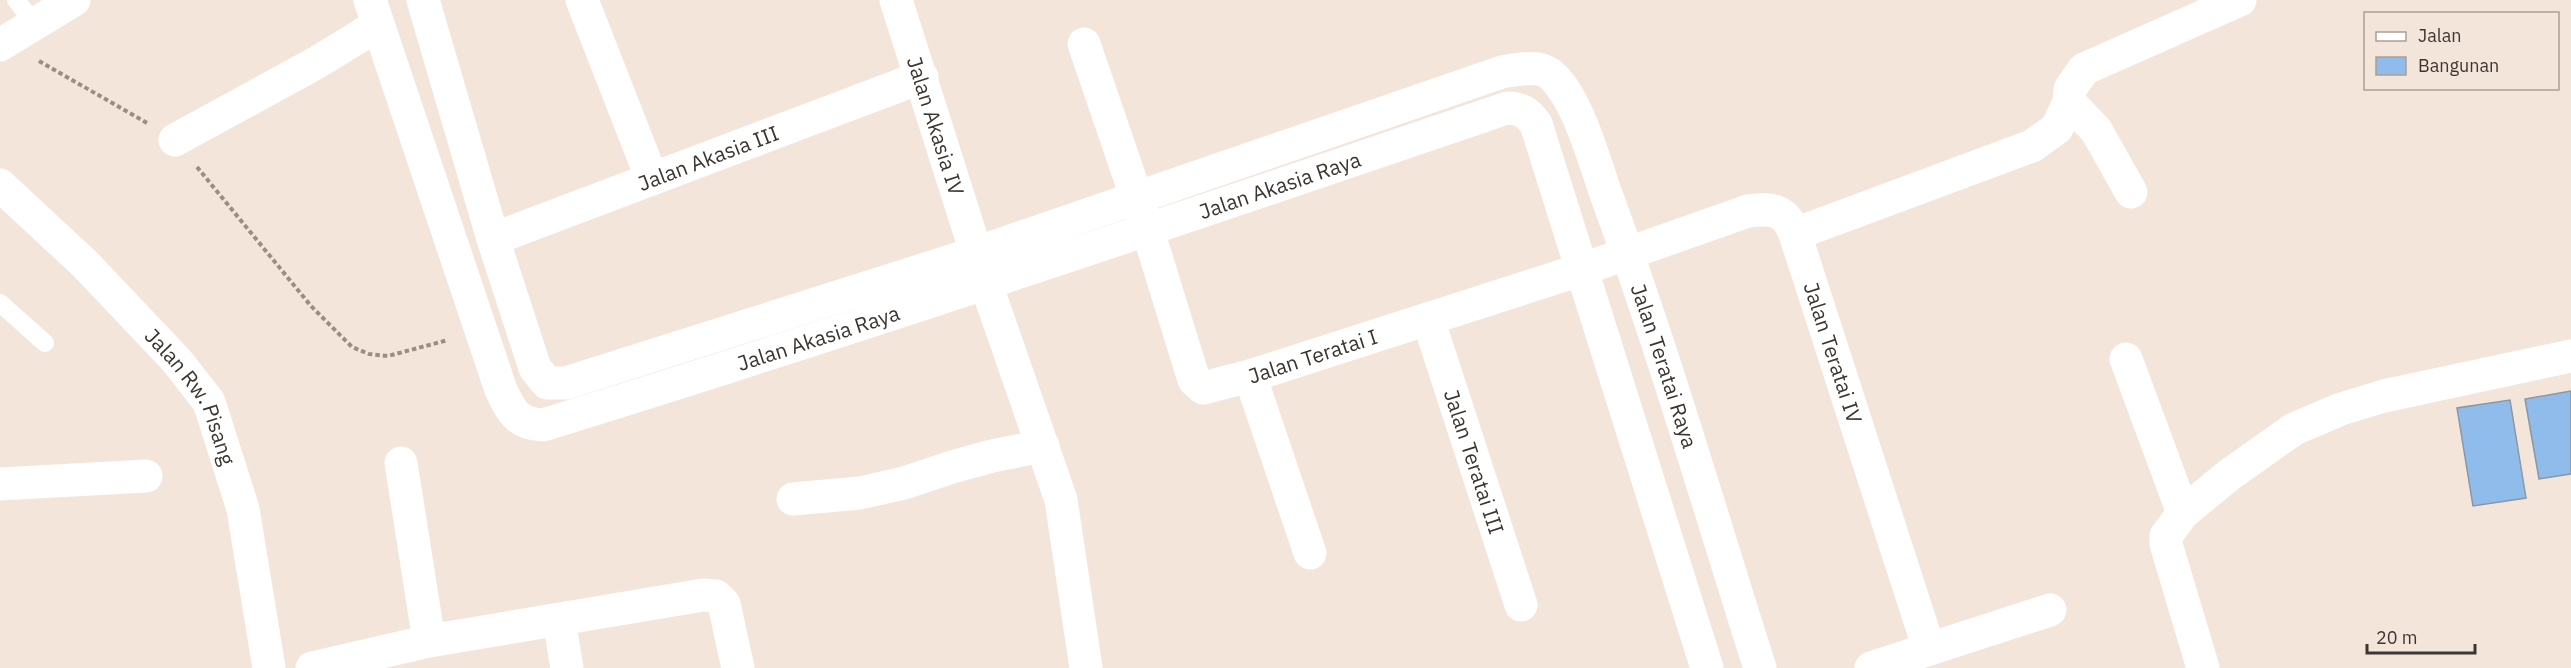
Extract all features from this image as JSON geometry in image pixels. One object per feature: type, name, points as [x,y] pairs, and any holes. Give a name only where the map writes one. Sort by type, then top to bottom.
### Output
[{"type":"street","points":[[2,41],[25,11],[74,0]]},
{"type":"street","name":"Jalan Akasia Raya","points":[[423,0],[493,239],[535,368],[547,383],[566,383],[976,252],[1502,72],[1535,69],[1550,73]]},
{"type":"street","points":[[582,0],[652,179]]},
{"type":"street","name":"Jalan Akasia IV","points":[[896,0],[986,284],[1061,500],[1066,546],[1086,668]]},
{"type":"street","points":[[1795,234],[2032,146],[2057,128],[2069,102],[2070,89],[2084,69],[2240,0]]},
{"type":"street","points":[[175,140],[316,63],[374,12]]},
{"type":"street","name":"Jalan Akasia Raya","points":[[374,12],[508,406],[518,417],[529,424],[543,425],[986,284],[1507,108],[1517,108],[1528,114],[1536,124],[1583,269]]},
{"type":"street","name":"Jalan Teratai I","points":[[1084,44],[1148,231],[1194,380],[1203,388],[1250,376],[1628,254]]},
{"type":"street","name":"Jalan Teratai Raya","points":[[1550,73],[1567,96],[1579,119],[1628,254],[1760,668]]},
{"type":"street","name":"Jalan Akasia III","points":[[493,239],[922,77]]},
{"type":"street","points":[[2069,102],[2096,130],[2131,192]]},
{"type":"street","name":"Jalan Rw. Pisang","points":[[0,185],[85,264],[177,361],[209,402],[243,509],[269,668]]},
{"type":"street","name":"Jalan Teratai IV","points":[[1628,254],[1748,211],[1767,209],[1780,213],[1789,220],[1929,649]]},
{"type":"street","points":[[1583,269],[1707,668]]},
{"type":"street","name":"Jalan Teratai III","points":[[1428,319],[1521,605]]},
{"type":"street","points":[[481,332],[520,321]]},
{"type":"street","points":[[2203,668],[2166,544],[2166,536],[2183,513],[2229,475],[2294,429],[2341,409],[2384,396],[2571,356]]},
{"type":"street","points":[[2126,359],[2183,513]]},
{"type":"street","points":[[1250,376],[1310,553]]},
{"type":"street","points":[[793,499],[860,493],[904,483],[982,459],[1043,446]]},
{"type":"street","points":[[401,463],[429,640]]},
{"type":"street","points":[[0,484],[146,476]]},
{"type":"street","points":[[312,668],[429,640],[703,595],[716,596],[724,604],[738,668]]},
{"type":"street","points":[[1871,668],[2050,610]]},
{"type":"street","points":[[559,620],[567,668]]},
{"type":"lane","points":[[0,303],[45,343]]},
{"type":"path","points":[[2,41],[175,140],[311,306],[352,347],[369,354],[387,356],[481,332]]},
{"type":"building","points":[[2571,391],[2571,474],[2539,479],[2525,399]]},
{"type":"building","points":[[2510,400],[2526,498],[2473,506],[2457,408]]}]
